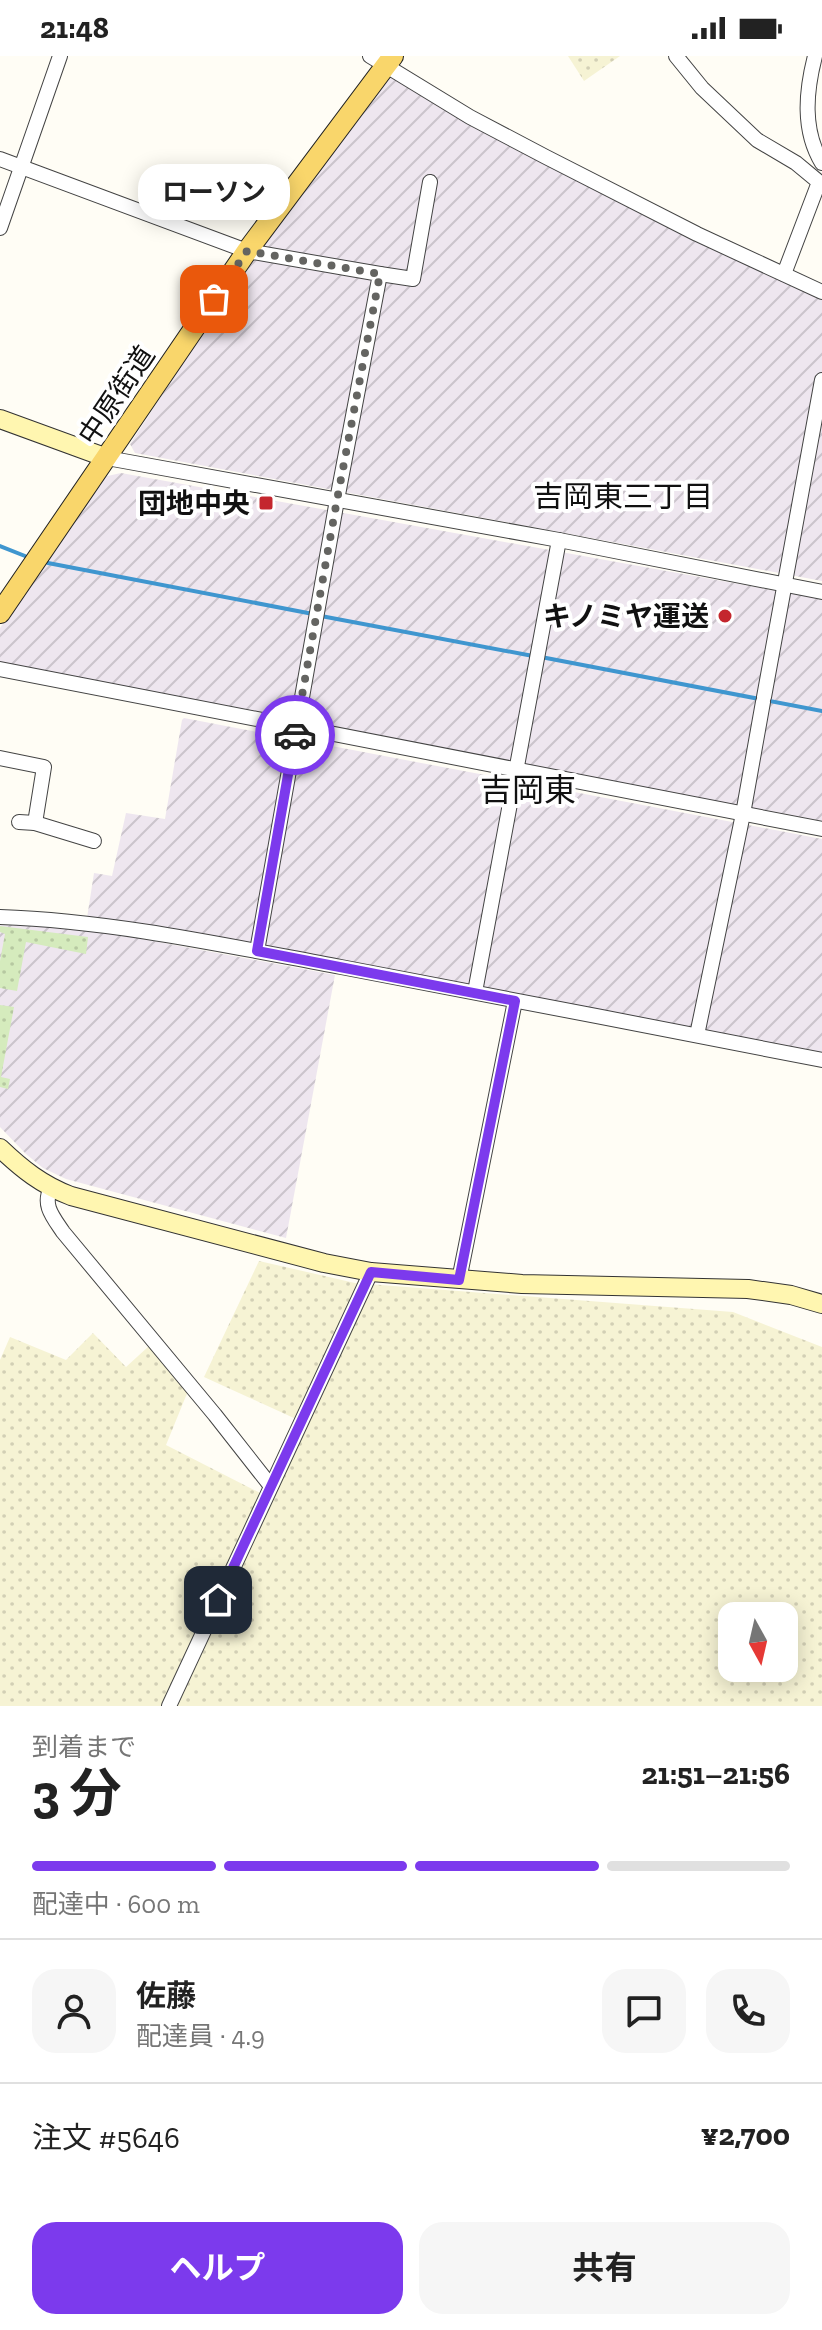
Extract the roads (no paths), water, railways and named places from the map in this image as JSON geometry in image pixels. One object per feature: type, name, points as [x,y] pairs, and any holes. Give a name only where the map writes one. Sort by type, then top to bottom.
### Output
[{"type":"main road","name":"中原街道","points":[[0,613],[247,251],[383,59]]},
{"type":"street","points":[[0,228],[60,56]]},
{"type":"street","points":[[676,56],[702,88],[757,140],[796,163],[819,182],[784,274]]},
{"type":"street","points":[[796,163],[819,157],[809,127],[807,91],[815,56]]},
{"type":"street","points":[[383,59],[470,117],[533,151],[697,234],[822,292]]},
{"type":"street","points":[[0,159],[247,251],[413,279],[430,182]]},
{"type":"street","points":[[257,951],[380,274]]},
{"type":"street","points":[[697,1035],[743,814],[822,380]]},
{"type":"street","points":[[0,419],[107,458],[559,540],[822,592]]},
{"type":"street","points":[[475,992],[559,540]]},
{"type":"street","points":[[0,669],[822,829]]},
{"type":"street","points":[[0,758],[44,767],[35,823]]},
{"type":"street","points":[[19,822],[35,823],[94,841]]},
{"type":"street","points":[[0,917],[48,918],[257,951],[822,1060]]},
{"type":"street","points":[[459,1280],[515,1001]]},
{"type":"street","points":[[0,1148],[31,1176],[51,1188],[324,1263],[371,1272],[578,1286],[748,1289],[791,1295],[822,1304]]},
{"type":"street","points":[[51,1188],[47,1195],[47,1207],[63,1232],[270,1485]]},
{"type":"street","points":[[169,1706],[371,1272]]},
{"type":"waterway","points":[[0,546],[25,556]]},
{"type":"waterway","points":[[48,563],[313,614]]},
{"type":"waterway","points":[[321,616],[533,656]]},
{"type":"waterway","points":[[541,657],[822,711]]},
{"type":"place","name":"ローソン","points":[[214,299]]},
{"type":"place","name":"団地中央","points":[[266,503]]},
{"type":"place","name":"キノミヤ運送","points":[[725,616]]},
{"type":"district","name":"吉岡東三丁目","points":[[623,497]]},
{"type":"district","name":"吉岡東","points":[[528,790]]}]
